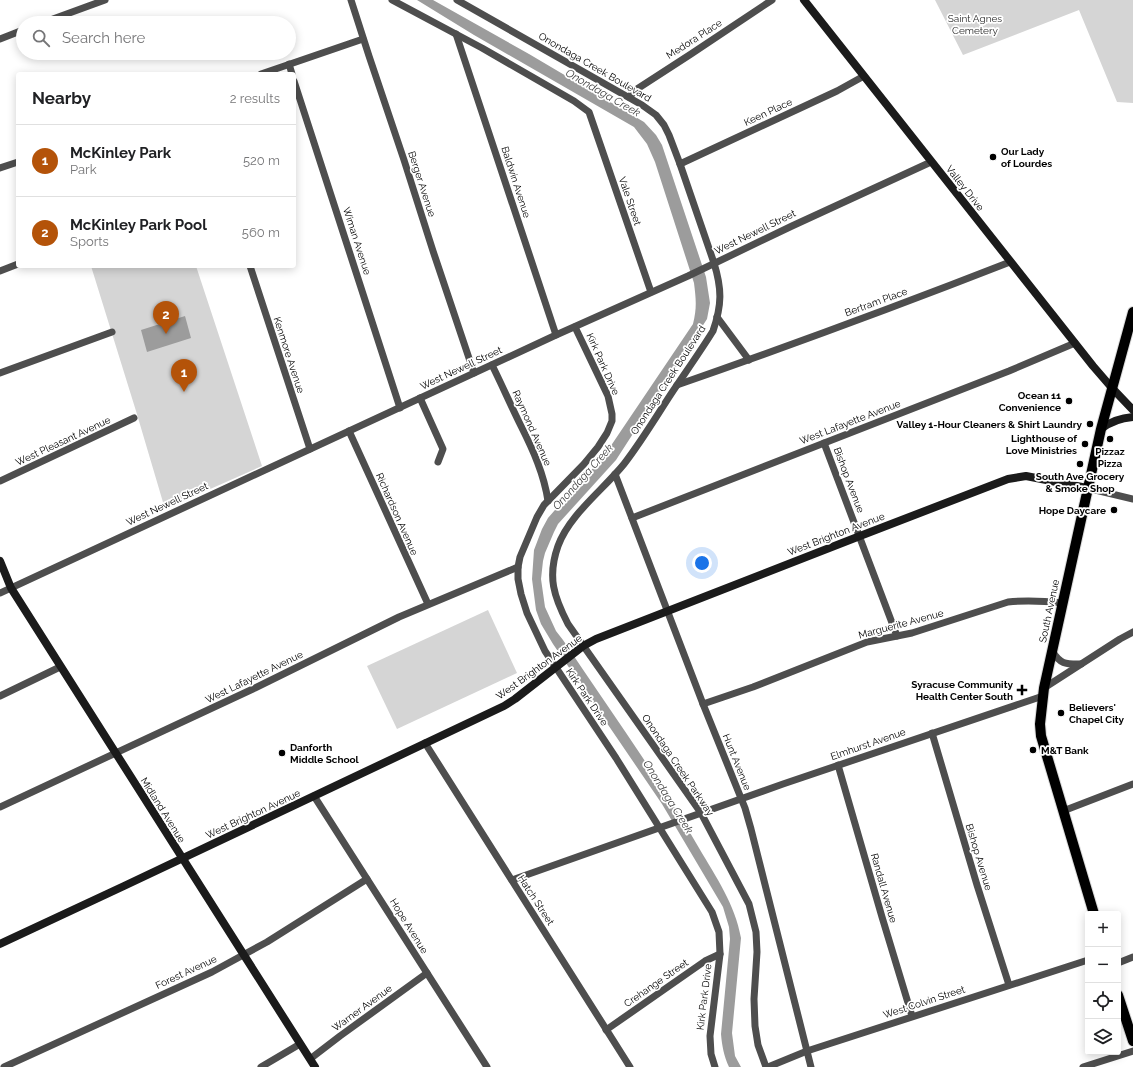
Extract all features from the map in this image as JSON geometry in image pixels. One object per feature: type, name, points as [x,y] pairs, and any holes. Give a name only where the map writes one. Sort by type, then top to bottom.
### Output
[{"type":"main road","name":"South Avenue","points":[[1093,911],[1041,736],[1040,724],[1044,692],[1087,488],[1101,428],[1133,312]]},
{"type":"main road","points":[[1121,1004],[1133,1041]]},
{"type":"street","points":[[61,16],[105,0]]},
{"type":"street","name":"Berger Avenue","points":[[351,0],[474,373]]},
{"type":"street","points":[[392,0],[456,34]]},
{"type":"street","name":"Onondaga Creek Boulevard","points":[[457,0],[629,97],[656,115],[664,125],[680,164],[718,276],[720,290],[719,308],[718,317],[713,331],[625,463],[568,526],[557,547],[552,574],[554,591],[559,607],[568,624],[583,646]]},
{"type":"street","name":"Medora Place","points":[[629,97],[637,89],[772,0]]},
{"type":"street","name":"Valley Drive","points":[[804,0],[1010,262],[1112,388],[1133,410]]},
{"type":"street","points":[[0,39],[16,33]]},
{"type":"street","name":"Vale Street","points":[[456,34],[574,101],[589,112],[651,292]]},
{"type":"street","name":"Baldwin Avenue","points":[[456,34],[556,335]]},
{"type":"street","points":[[267,72],[363,38]]},
{"type":"street","points":[[289,64],[291,72]]},
{"type":"street","name":"Keen Place","points":[[680,164],[837,91],[864,76]]},
{"type":"street","name":"Wiman Avenue","points":[[296,86],[400,408]]},
{"type":"street","name":"West Newell Street","points":[[0,593],[556,335],[688,276],[798,223],[931,162]]},
{"type":"street","points":[[0,168],[16,163]]},
{"type":"street","name":"Bertram Place","points":[[676,386],[913,300],[1010,262]]},
{"type":"street","points":[[0,271],[16,265]]},
{"type":"street","name":"Kenmore Avenue","points":[[251,268],[310,450]]},
{"type":"street","points":[[718,317],[749,360]]},
{"type":"street","name":"Kirk Park Drive","points":[[575,327],[608,396],[611,406],[612,421],[607,433],[598,447],[584,464],[548,501],[537,517],[520,557],[518,579],[527,613],[544,651],[558,665],[584,709],[660,827],[712,912],[719,932],[720,954],[710,1036],[711,1054],[715,1067]]},
{"type":"street","points":[[0,373],[112,332]]},
{"type":"street","name":"West Lafayette Avenue","points":[[632,518],[1009,371],[1075,343]]},
{"type":"street","name":"Raymond Avenue","points":[[492,365],[535,455],[542,472],[548,501]]},
{"type":"street","points":[[420,398],[443,449],[438,462]]},
{"type":"street","points":[[1101,428],[1119,419],[1133,417]]},
{"type":"street","name":"West Pleasant Avenue","points":[[0,481],[134,418]]},
{"type":"street","name":"Richardson Avenue","points":[[349,432],[428,604]]},
{"type":"street","name":"Bishop Avenue","points":[[824,443],[897,636]]},
{"type":"street","name":"Hunt Avenue","points":[[615,474],[741,799],[751,829],[811,1067]]},
{"type":"street","name":"West Brighton Avenue","points":[[0,944],[504,706],[583,646],[596,639],[1008,479],[1026,476],[1133,499]]},
{"type":"street","name":"Midland Avenue","points":[[0,561],[11,588],[60,667],[315,1067]]},
{"type":"street","name":"West Lafayette Avenue","points":[[0,807],[255,688],[428,604],[518,567]]},
{"type":"street","name":"Marguerite Avenue","points":[[703,704],[753,687],[867,642],[912,633],[1008,602],[1039,600],[1063,602]]},
{"type":"street","name":"Elmhurst Avenue","points":[[660,827],[932,733],[1044,692],[1081,664],[1133,632]]},
{"type":"street","name":"Onondaga Creek Parkway","points":[[583,646],[700,813],[748,904],[756,932],[757,952],[754,999],[755,1026],[758,1045],[767,1067]]},
{"type":"street","points":[[1052,652],[1060,661],[1067,664],[1081,664]]},
{"type":"street","points":[[0,696],[60,667]]},
{"type":"street","name":"Bishop Avenue","points":[[932,733],[1008,985]]},
{"type":"street","name":"Hatch Street","points":[[425,743],[630,1067]]},
{"type":"street","name":"Randall Avenue","points":[[838,765],[912,1016]]},
{"type":"street","points":[[1063,811],[1133,784]]},
{"type":"street","name":"Hope Avenue","points":[[314,796],[487,1067]]},
{"type":"street","points":[[512,880],[660,827]]},
{"type":"street","name":"Forest Avenue","points":[[4,1067],[212,972],[267,942],[367,879]]},
{"type":"street","name":"Crehange Street","points":[[606,1030],[705,960],[720,954]]},
{"type":"street","points":[[1121,962],[1133,957]]},
{"type":"street","name":"West Colvin Street","points":[[767,1067],[795,1055],[1085,961]]},
{"type":"street","name":"Warner Avenue","points":[[310,1059],[427,974]]},
{"type":"street","points":[[261,1067],[300,1044]]},
{"type":"street","points":[[1083,1067],[1133,1051]]},
{"type":"green space","name":"Saint Agnes Cemetery","points":[[935,0],[1133,0],[1133,103],[1117,102],[1079,10],[963,55]]},
{"type":"green space","points":[[92,268],[197,268],[262,466],[165,509]]},
{"type":"green space","points":[[488,610],[517,673],[397,729],[367,666]]},
{"type":"water","name":"Onondaga Creek","points":[[417,0],[433,0],[529,54],[644,122],[656,135],[662,145],[706,277],[710,303],[707,319],[616,460],[558,524],[545,553],[541,579],[545,607],[556,631],[667,795],[730,902],[741,938],[732,1033],[735,1056],[741,1067],[729,1067],[721,1038],[730,939],[729,927],[723,907],[662,804],[541,624],[536,610],[532,579],[534,550],[548,518],[604,456],[693,324],[696,304],[694,283],[655,162],[647,144],[634,127],[474,35]]},
{"type":"water","points":[[185,316],[191,338],[147,352],[141,330]]},
{"type":"place","name":"Our Lady of Lourdes","points":[[993,157]]},
{"type":"place","name":"McKinley Park Pool","points":[[166,334]]},
{"type":"place","name":"McKinley Park","points":[[184,392]]},
{"type":"place","name":"Ocean 11 Convenience","points":[[1069,401]]},
{"type":"place","name":"Valley 1-Hour Cleaners & Shirt Laundry","points":[[1090,424]]},
{"type":"place","name":"Pizzaz Pizza","points":[[1110,439]]},
{"type":"place","name":"Lighthouse of Love Ministries","points":[[1085,444]]},
{"type":"place","name":"South Ave Grocery & Smoke Shop","points":[[1080,464]]},
{"type":"place","name":"Hope Daycare","points":[[1114,510]]},
{"type":"place","name":"Syracuse Community Health Center South","points":[[1022,690]]},
{"type":"place","name":"Believers' Chapel City","points":[[1061,713]]},
{"type":"place","name":"M&T Bank","points":[[1033,750]]},
{"type":"place","name":"Danforth Middle School","points":[[282,753]]}]
